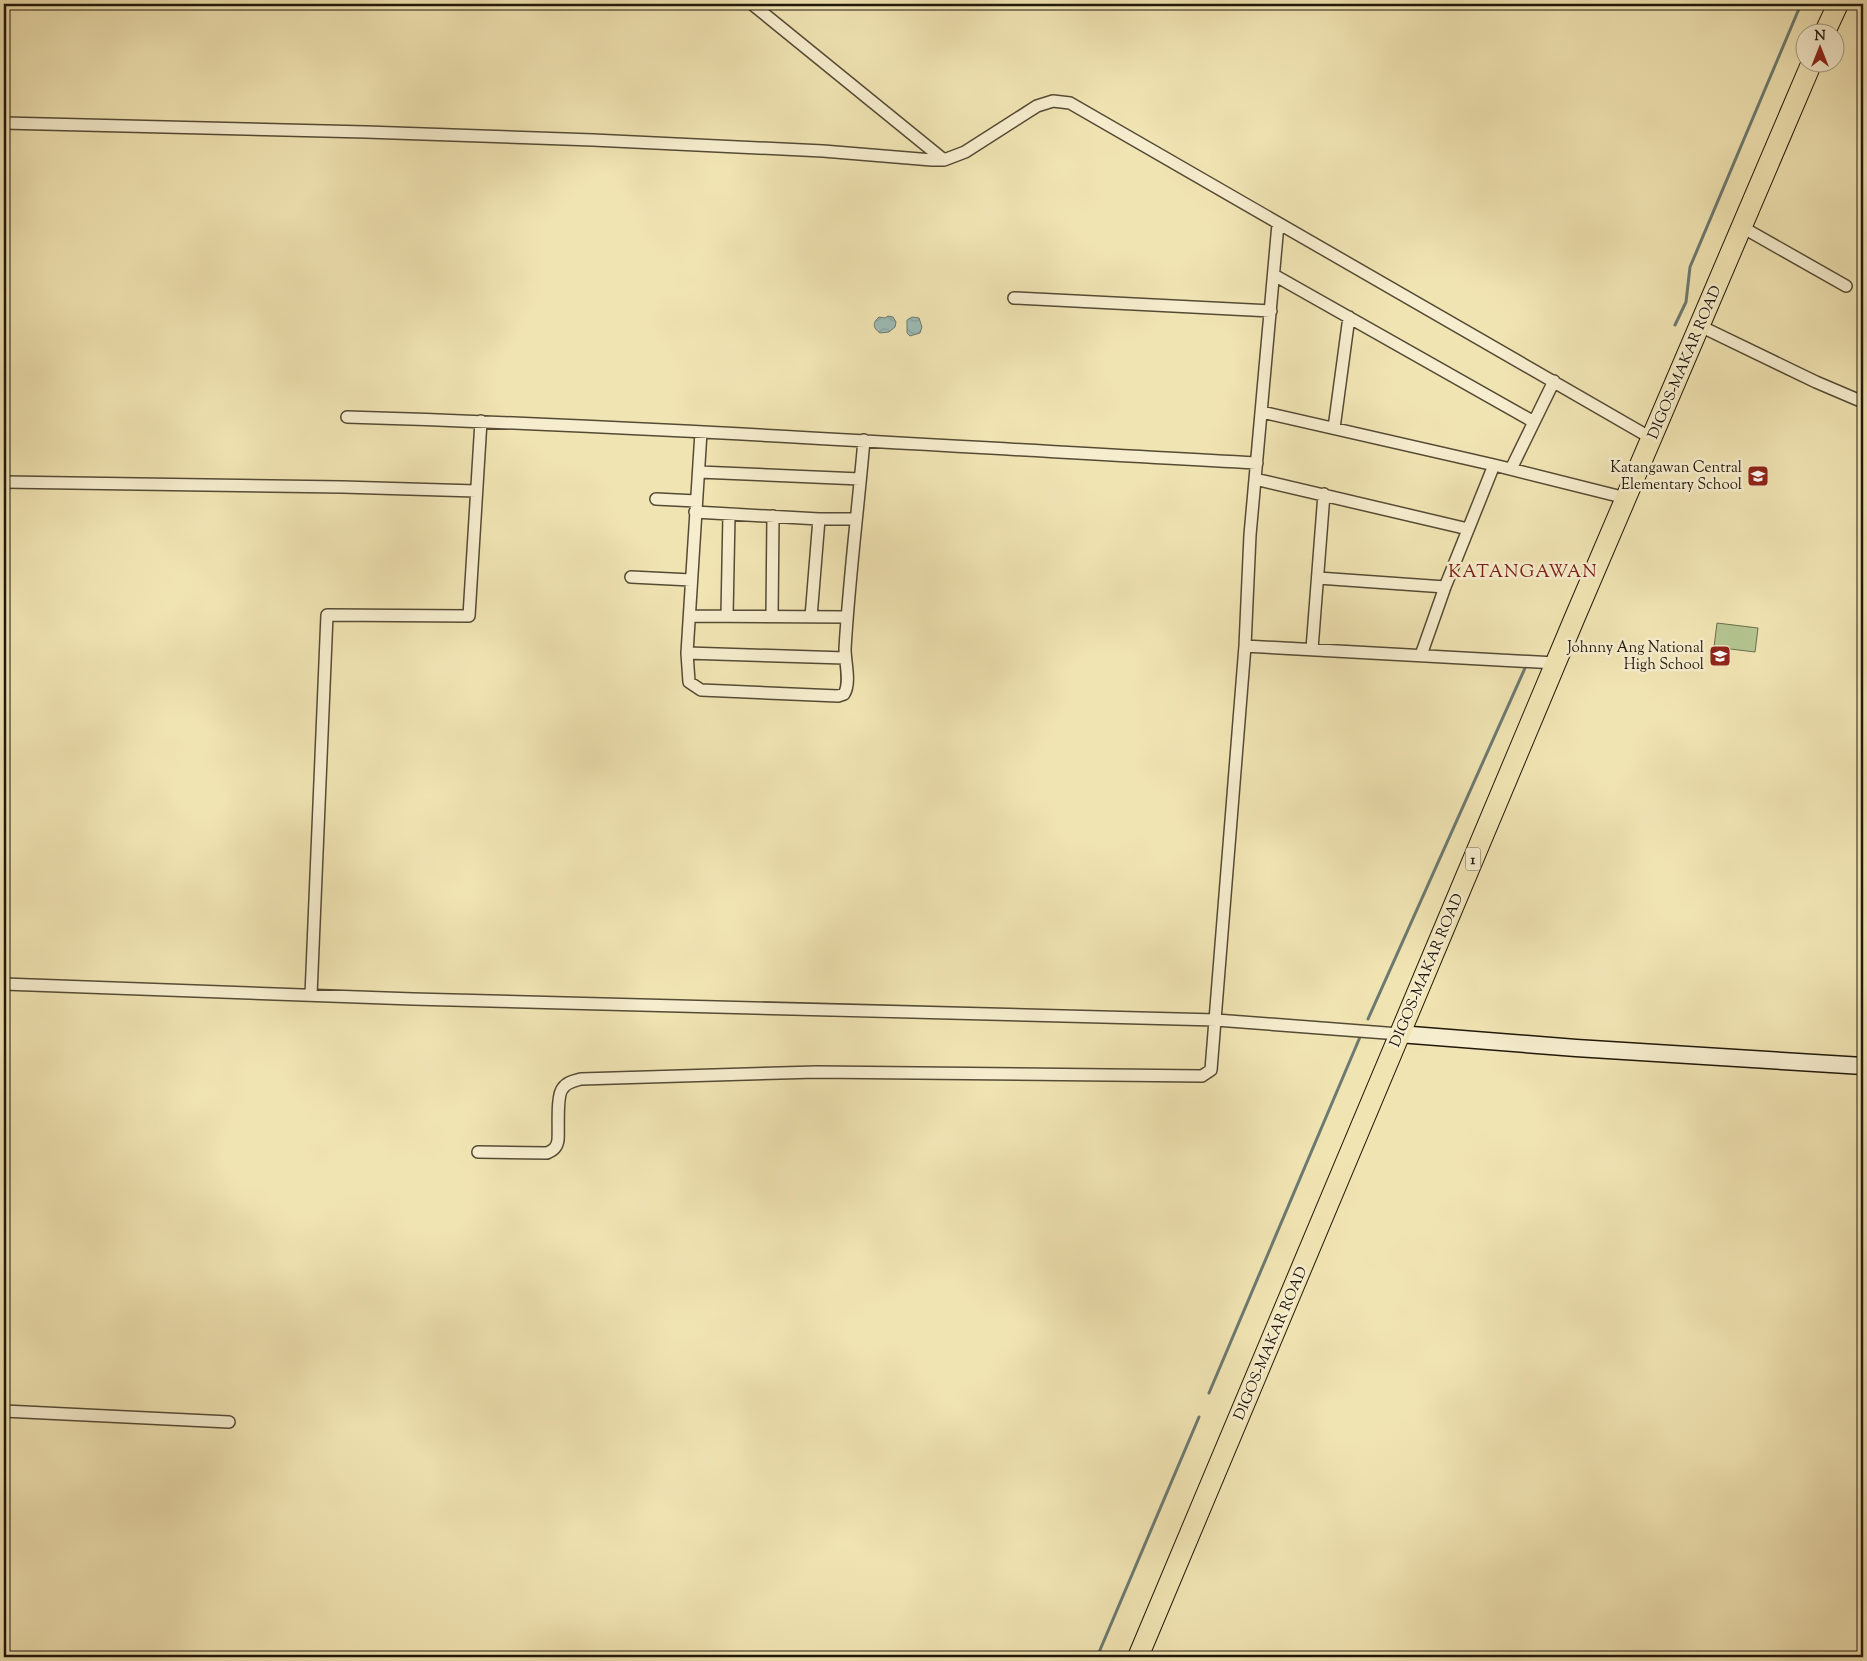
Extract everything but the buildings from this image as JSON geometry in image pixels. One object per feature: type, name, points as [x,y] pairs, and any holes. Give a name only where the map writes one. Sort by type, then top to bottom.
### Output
[{"type":"highway","points":[[1830,22],[1838,4]]},
{"type":"highway","name":"DIGOS-MAKAR ROAD","points":[[1138,1657],[1555,663],[1808,72]]},
{"type":"street","points":[[752,4],[944,160]]},
{"type":"street","points":[[4,123],[593,140],[823,151],[944,160],[965,152],[1037,106],[1053,101],[1070,103],[1652,438]]},
{"type":"street","points":[[478,1152],[547,1152],[553,1150],[557,1146],[558,1140],[559,1097],[562,1088],[569,1082],[581,1079],[816,1072],[1202,1076],[1211,1070],[1246,646],[1250,535],[1278,224]]},
{"type":"street","points":[[1742,226],[1846,286]]},
{"type":"street","points":[[1274,275],[1534,422]]},
{"type":"street","points":[[1014,298],[1271,311]]},
{"type":"street","points":[[1334,428],[1349,317]]},
{"type":"street","points":[[1700,326],[1816,382],[1863,402]]},
{"type":"street","points":[[1511,469],[1554,381]]},
{"type":"street","points":[[1262,412],[1511,469],[1626,498]]},
{"type":"street","points":[[347,416],[864,440],[1257,464]]},
{"type":"street","points":[[310,995],[327,615],[469,616],[481,421]]},
{"type":"street","points":[[702,432],[687,653],[689,682],[700,690],[838,696],[846,691],[847,617],[864,440]]},
{"type":"street","points":[[1421,654],[1445,587],[1494,465]]},
{"type":"street","points":[[699,472],[860,478]]},
{"type":"street","points":[[1255,479],[1468,529]]},
{"type":"street","points":[[4,482],[476,491]]},
{"type":"street","points":[[1312,649],[1324,494]]},
{"type":"street","points":[[656,499],[729,514],[856,519]]},
{"type":"street","points":[[727,616],[729,514]]},
{"type":"street","points":[[772,616],[773,516]]},
{"type":"street","points":[[811,617],[819,519]]},
{"type":"street","points":[[631,577],[691,580]]},
{"type":"street","points":[[1318,578],[1445,587]]},
{"type":"street","points":[[690,616],[847,617]]},
{"type":"street","points":[[1246,646],[1421,654],[1555,663]]},
{"type":"street","points":[[687,653],[845,658]]},
{"type":"street","points":[[4,984],[310,995],[1216,1020],[1558,1046],[1863,1066]]},
{"type":"street","points":[[4,1410],[229,1422]]},
{"type":"green space","points":[[1717,623],[1758,628],[1755,652],[1714,647]]},
{"type":"water","points":[[888,316],[893,317],[896,322],[895,327],[889,332],[880,333],[874,323],[879,317],[885,318]]},
{"type":"water","points":[[912,317],[919,318],[922,327],[920,333],[910,336],[907,333],[907,320]]},
{"type":"waterway","points":[[1675,325],[1686,302],[1690,267],[1801,4]]},
{"type":"waterway","points":[[1368,1019],[1525,668]]},
{"type":"waterway","points":[[1209,1393],[1360,1037]]},
{"type":"waterway","points":[[1097,1657],[1199,1417]]},
{"type":"place","name":"Katangawan Central Elementary School","points":[[1758,476]]},
{"type":"place","name":"Johnny Ang National High School","points":[[1720,656]]},
{"type":"district","name":"KATANGAWAN","points":[[1523,571]]}]
